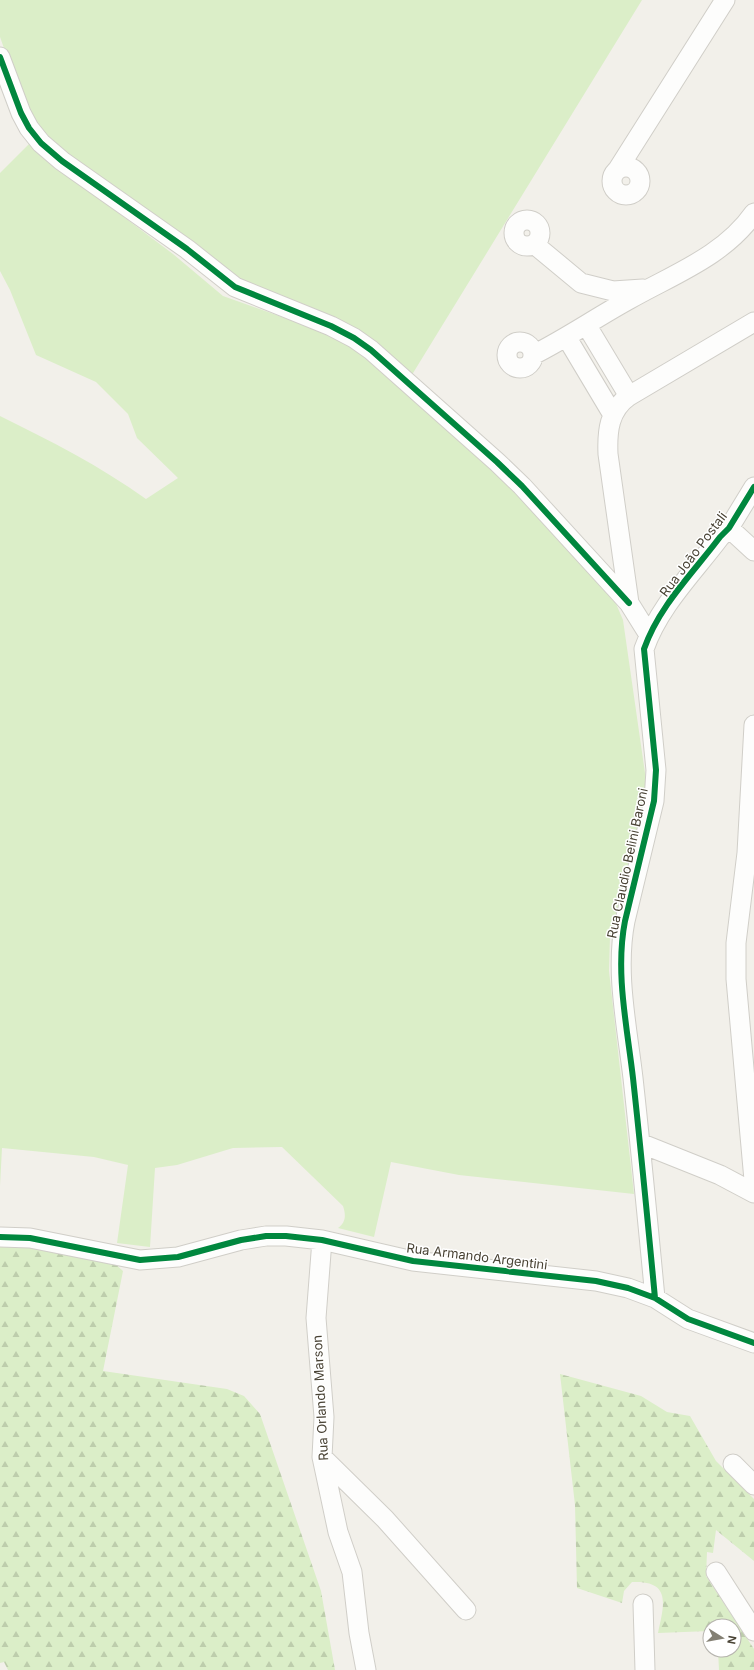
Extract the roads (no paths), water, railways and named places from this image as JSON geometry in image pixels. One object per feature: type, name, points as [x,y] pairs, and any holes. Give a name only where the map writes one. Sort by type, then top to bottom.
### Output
[{"type":"street","points":[[618,169],[725,0]]},
{"type":"street","points":[[0,57],[20,113],[29,128],[41,143],[62,161],[187,249],[235,287],[331,326],[354,338],[371,350],[518,481],[629,603],[649,635]]},
{"type":"street","points":[[533,355],[567,338],[650,288],[715,252],[731,239],[754,213]]},
{"type":"street","points":[[534,244],[596,293],[599,299],[600,310],[592,323]]},
{"type":"street","points":[[581,282],[612,291],[630,291],[650,288]]},
{"type":"street","points":[[629,603],[608,454],[607,438],[609,422],[623,400],[754,322]]},
{"type":"street","points":[[592,323],[629,396]]},
{"type":"street","points":[[567,338],[613,415]]},
{"type":"street","name":"Rua João Postali","points":[[649,635],[669,602],[720,537],[729,528],[754,487]]},
{"type":"street","points":[[729,528],[754,551]]},
{"type":"street","name":"Rua Claudio Belini Baroni","points":[[649,635],[644,649],[656,770],[654,801],[621,940],[621,970],[655,1298]]},
{"type":"street","points":[[754,725],[747,853],[736,943],[736,971],[754,1180]]},
{"type":"street","points":[[640,1143],[720,1175],[754,1193]]},
{"type":"street","name":"Rua Armando Argentini","points":[[0,1237],[30,1238],[140,1260],[178,1257],[241,1240],[266,1236],[286,1236],[322,1240],[413,1261],[589,1280],[628,1288],[655,1298],[688,1319],[754,1344]]},
{"type":"street","name":"Rua Orlando Marson","points":[[322,1240],[316,1318],[324,1417],[322,1458],[338,1532],[352,1572],[359,1633],[366,1670]]},
{"type":"street","points":[[628,1288],[652,1263]]},
{"type":"street","points":[[322,1458],[385,1518],[466,1610]]},
{"type":"street","points":[[733,1464],[754,1484]]},
{"type":"street","points":[[716,1572],[754,1630]]},
{"type":"street","points":[[643,1604],[645,1670]]}]
